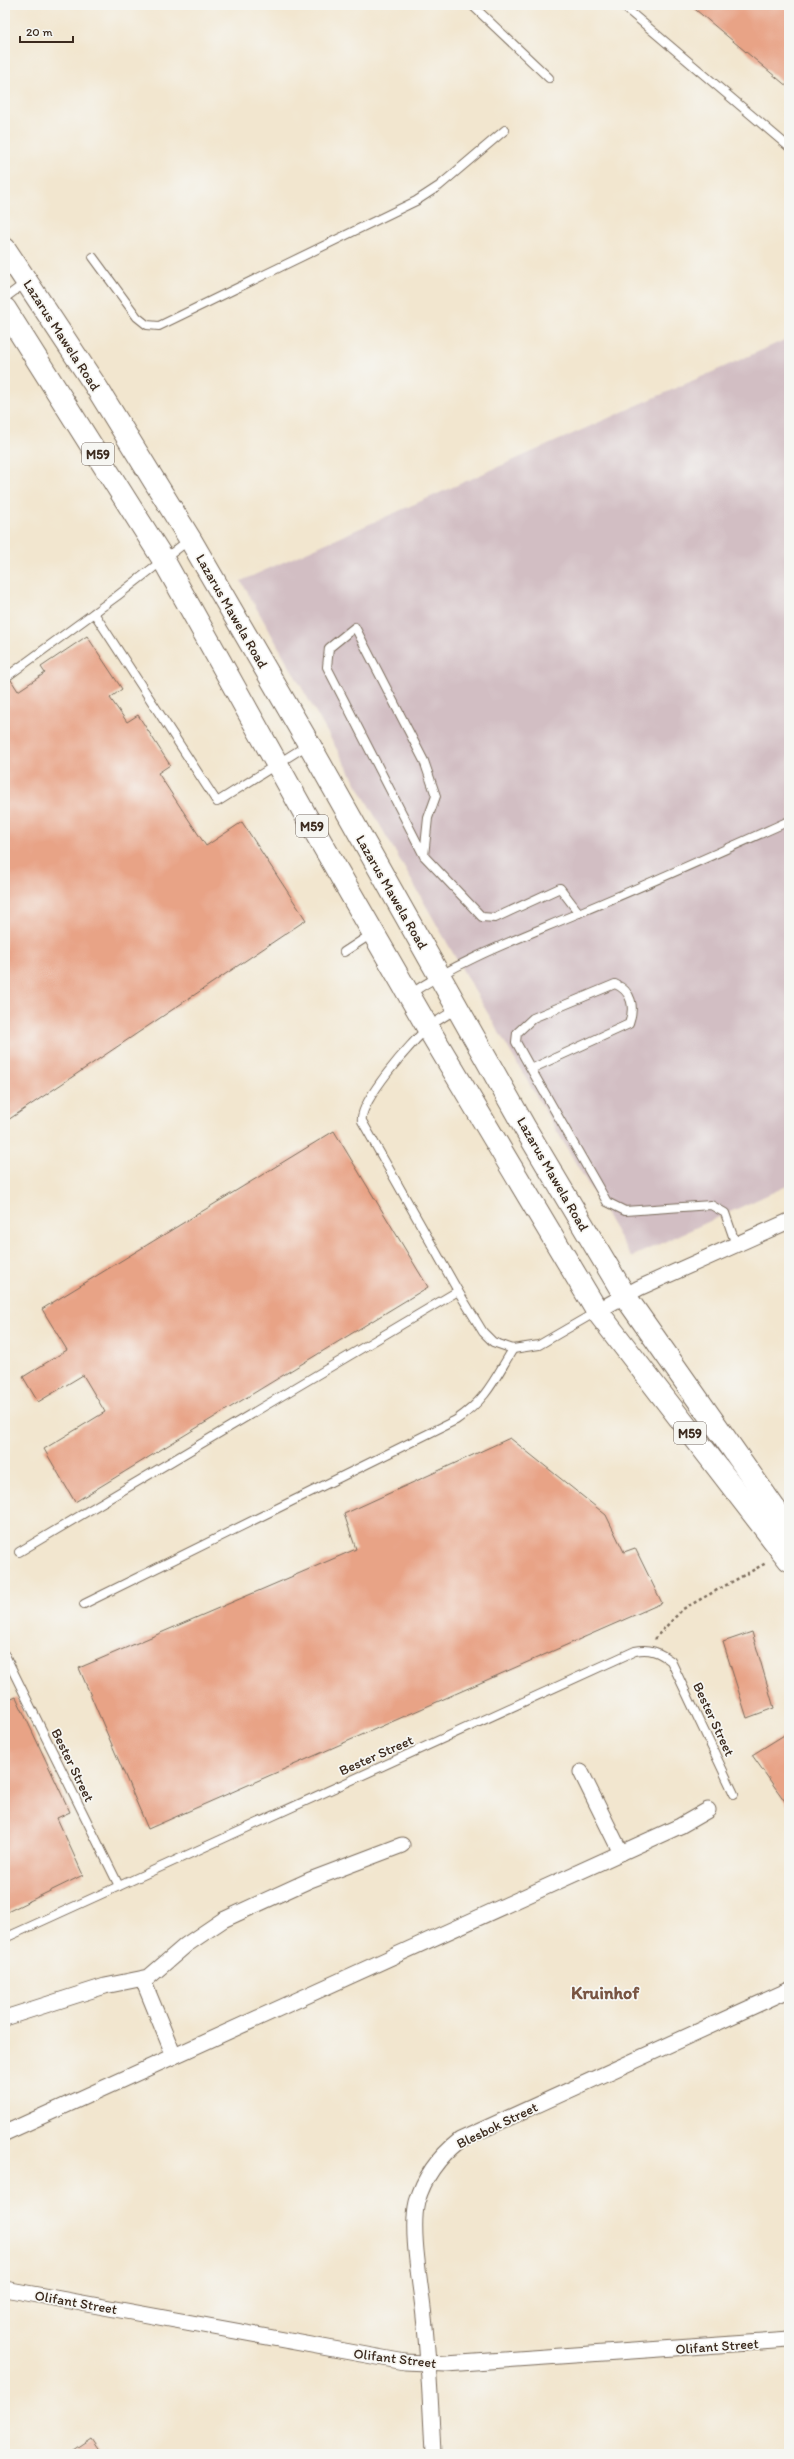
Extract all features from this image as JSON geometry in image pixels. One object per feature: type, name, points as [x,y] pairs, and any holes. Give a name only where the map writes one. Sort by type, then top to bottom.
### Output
[{"type":"main road","name":"Lazarus Mawela Road","points":[[5,249],[28,281],[97,388],[190,539],[309,744],[459,1008],[525,1128],[625,1296],[789,1529]]},
{"type":"main road","name":"M59","points":[[5,309],[163,559],[428,1028],[597,1311],[787,1556]]},
{"type":"street","points":[[597,1311],[639,1288],[789,1221]]},
{"type":"street","points":[[581,1772],[621,1853]]},
{"type":"street","points":[[5,2133],[680,1826],[708,1810]]},
{"type":"street","points":[[5,2018],[105,1986],[143,1980],[223,1920],[310,1880],[402,1845]]},
{"type":"street","points":[[143,1980],[174,2056]]},
{"type":"street","name":"Blesbok Street","points":[[433,2454],[429,2363],[415,2226],[417,2202],[425,2181],[446,2151],[460,2140],[789,1990]]},
{"type":"street","name":"Olifant Street","points":[[5,2289],[372,2356],[429,2363],[789,2340]]},
{"type":"lane","points":[[472,5],[549,78]]},
{"type":"lane","points":[[622,5],[789,147]]},
{"type":"lane","points":[[93,257],[137,317],[147,326],[159,326],[225,292],[416,201],[439,186],[505,130]]},
{"type":"lane","points":[[5,298],[28,281]]},
{"type":"lane","points":[[5,678],[94,613],[190,539]]},
{"type":"lane","points":[[94,613],[217,802],[278,762],[309,744]]},
{"type":"lane","points":[[424,856],[428,818],[436,796],[424,761],[355,627],[329,648],[327,667],[424,856],[482,917],[495,918],[560,888],[579,913]]},
{"type":"lane","points":[[409,994],[439,974],[528,932],[579,913],[789,821]]},
{"type":"lane","points":[[344,952],[374,933]]},
{"type":"lane","points":[[531,1069],[629,1024],[633,1013],[624,988],[615,984],[533,1018],[522,1026],[517,1033],[516,1042],[531,1069],[608,1202],[626,1211],[711,1205],[725,1213],[736,1245]]},
{"type":"lane","points":[[459,1008],[428,1028],[374,1090],[361,1115],[372,1141],[458,1291],[483,1332],[493,1342],[513,1349],[539,1345],[597,1311]]},
{"type":"lane","points":[[19,1552],[458,1291]]},
{"type":"lane","points":[[84,1604],[456,1420],[474,1407],[486,1395],[513,1349]]},
{"type":"lane","name":"Bester Street","points":[[5,1938],[635,1651],[645,1649],[654,1650],[671,1661],[734,1794]]},
{"type":"lane","name":"Bester Street","points":[[5,1655],[119,1886]]},
{"type":"path","points":[[645,1649],[683,1610],[787,1556]]},
{"type":"shaded area","points":[[789,338],[789,1185],[631,1257],[470,983],[241,581]]},
{"type":"building","points":[[690,5],[789,5],[789,88]]},
{"type":"building","points":[[87,636],[122,689],[110,698],[127,722],[138,715],[170,765],[158,773],[206,846],[242,822],[306,920],[5,1122],[5,683],[11,680],[18,691],[45,673],[41,667]]},
{"type":"building","points":[[334,1131],[428,1287],[75,1502],[44,1449],[105,1412],[83,1375],[38,1402],[23,1377],[67,1350],[42,1309]]},
{"type":"building","points":[[510,1438],[606,1515],[624,1552],[635,1548],[662,1603],[148,1829],[79,1668],[356,1549],[344,1514]]},
{"type":"building","points":[[752,1632],[774,1708],[747,1718],[723,1642]]},
{"type":"building","points":[[16,1697],[70,1812],[57,1818],[83,1875],[5,1913],[5,1702]]},
{"type":"building","points":[[789,1732],[789,1807],[752,1755]]},
{"type":"building","points":[[91,2438],[102,2454],[67,2454]]},
{"type":"district","name":"Kruinhof","points":[[605,1993]]}]
